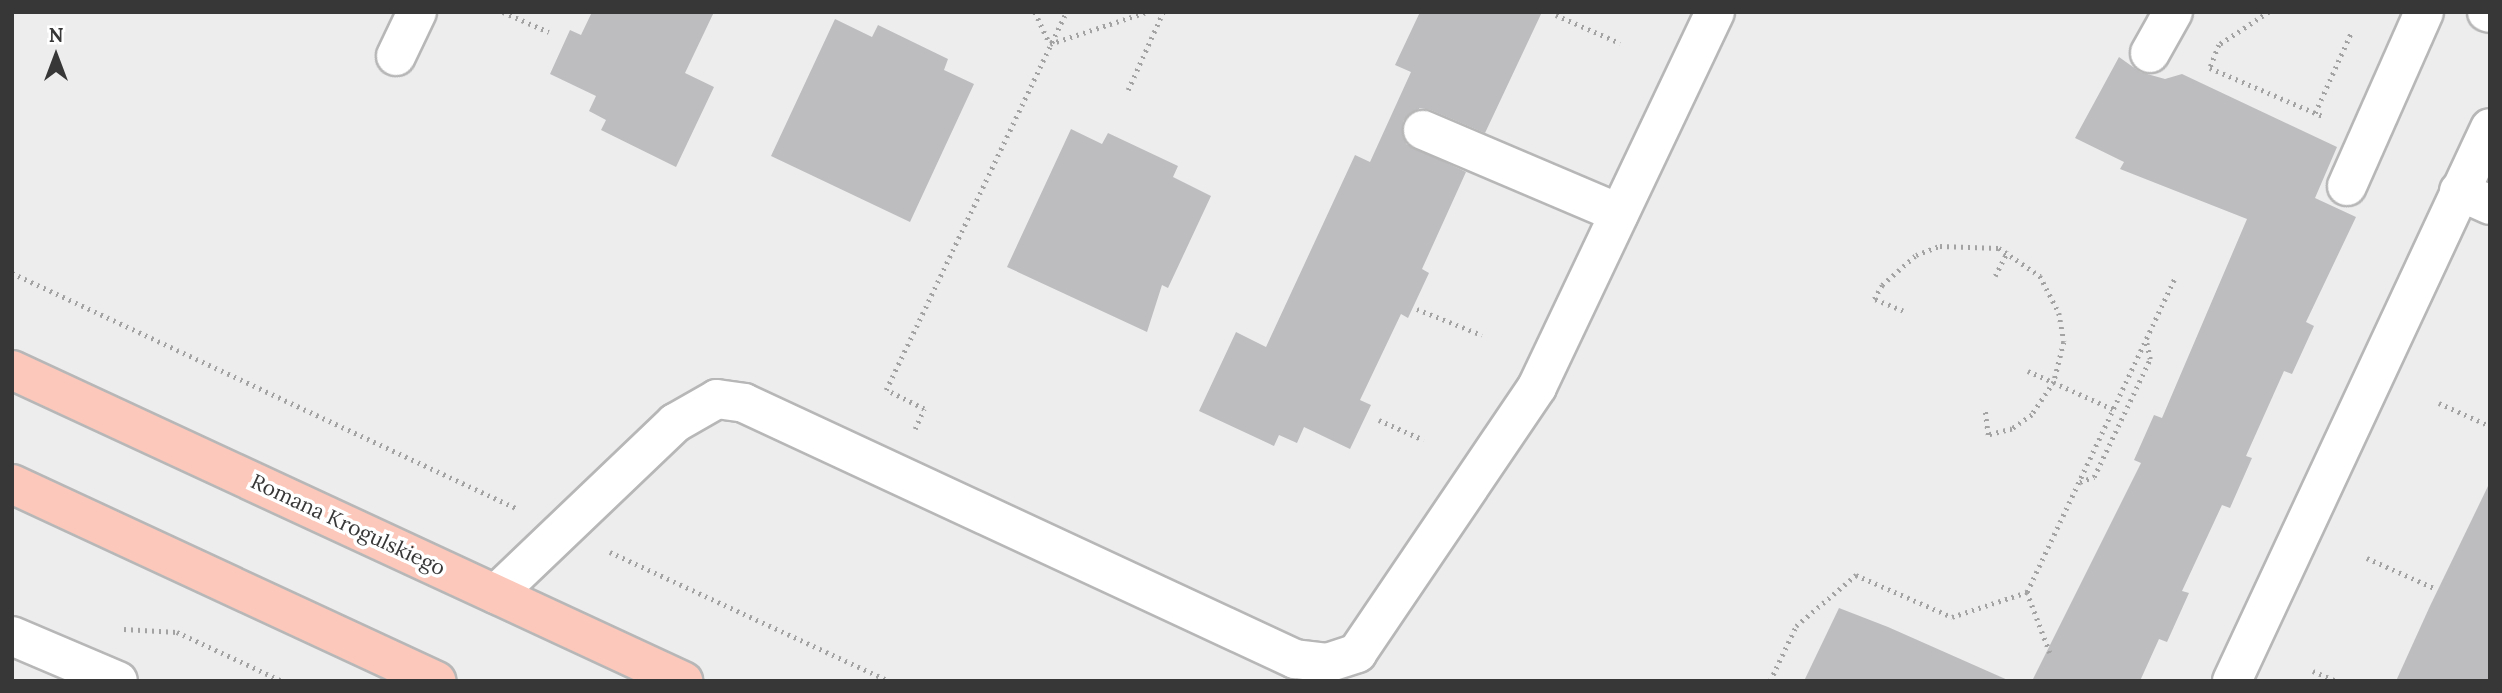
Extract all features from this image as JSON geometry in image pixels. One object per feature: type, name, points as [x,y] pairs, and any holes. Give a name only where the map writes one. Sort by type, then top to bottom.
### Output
[{"type":"main road","name":"Romana Krogulskiego","points":[[12,370],[683,681]]},
{"type":"main road","points":[[12,484],[436,681]]},
{"type":"street","points":[[396,56],[417,12]]},
{"type":"street","points":[[496,594],[675,423],[717,399],[744,403],[1295,659],[1327,663],[1357,653],[1537,387],[1715,12]]},
{"type":"street","points":[[2150,53],[2173,12]]},
{"type":"street","points":[[2347,186],[2424,12]]},
{"type":"street","points":[[2232,681],[2474,198],[2490,128]]},
{"type":"street","points":[[1423,130],[1619,213]]},
{"type":"street","points":[[12,636],[118,681]]},
{"type":"path","points":[[503,12],[549,32]]},
{"type":"path","points":[[1035,12],[1051,44]]},
{"type":"path","points":[[910,440],[924,409],[886,390],[1066,12]]},
{"type":"path","points":[[1051,44],[1147,12]]},
{"type":"path","points":[[1128,90],[1163,12]]},
{"type":"path","points":[[2269,12],[2220,45],[2210,68],[2338,123]]},
{"type":"path","points":[[1556,15],[1620,43]]},
{"type":"path","points":[[2315,113],[2351,33]]},
{"type":"path","points":[[1903,311],[1874,299],[1916,255],[1962,243],[2008,251],[2040,276],[2059,313],[2064,342],[2054,382],[2032,415],[2012,429],[1988,435],[1985,411]]},
{"type":"path","points":[[1995,276],[2008,251]]},
{"type":"path","points":[[12,273],[527,513]]},
{"type":"path","points":[[2050,653],[2027,592],[2176,276]]},
{"type":"path","points":[[1417,309],[1482,335]]},
{"type":"path","points":[[2079,482],[2094,477],[2150,359],[2146,340]]},
{"type":"path","points":[[2028,370],[2113,409]]},
{"type":"path","points":[[2439,403],[2490,426]]},
{"type":"path","points":[[1379,420],[1424,440]]},
{"type":"path","points":[[606,551],[889,681]]},
{"type":"path","points":[[2367,558],[2434,588]]},
{"type":"path","points":[[1770,681],[1796,626],[1856,575],[1952,617],[2027,592]]},
{"type":"path","points":[[117,629],[177,632],[282,681]]},
{"type":"path","points":[[2313,671],[2336,681]]},
{"type":"building","points":[[592,12],[714,12],[685,73],[714,87],[676,167],[601,130],[606,120],[589,111],[596,96],[550,74],[570,30],[581,35]]},
{"type":"building","points":[[1420,12],[1542,12],[1485,133],[1420,108],[1403,121],[1406,144],[1466,172],[1422,269],[1429,273],[1408,318],[1401,314],[1360,400],[1371,405],[1350,449],[1304,427],[1297,443],[1279,435],[1274,446],[1199,411],[1236,332],[1266,347],[1355,155],[1370,162],[1411,72],[1395,65]]},
{"type":"building","points":[[835,19],[872,37],[878,25],[948,59],[944,70],[974,84],[910,222],[771,156]]},
{"type":"building","points":[[2119,57],[2140,72],[2165,79],[2182,74],[2337,147],[2315,198],[2356,217],[2306,322],[2314,326],[2292,374],[2284,371],[2246,456],[2252,458],[2230,508],[2222,505],[2182,591],[2189,593],[2167,642],[2159,639],[2140,681],[2032,681],[2141,463],[2134,460],[2154,415],[2162,418],[2247,219],[2120,169],[2124,162],[2075,138]]},
{"type":"building","points":[[1071,129],[1102,144],[1108,133],[1178,166],[1173,177],[1211,196],[1168,288],[1162,285],[1147,332],[1007,267]]},
{"type":"building","points":[[2490,482],[2490,681],[2396,681],[2430,606]]},
{"type":"building","points":[[1839,608],[1888,627],[2010,681],[1804,681]]}]
